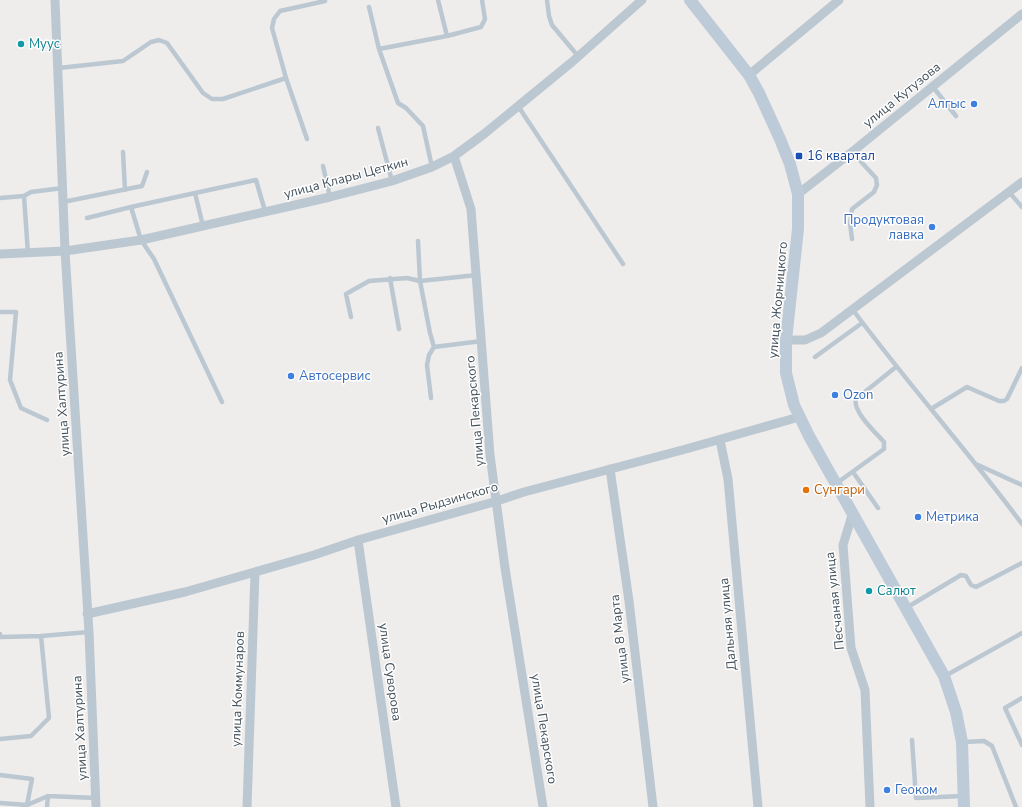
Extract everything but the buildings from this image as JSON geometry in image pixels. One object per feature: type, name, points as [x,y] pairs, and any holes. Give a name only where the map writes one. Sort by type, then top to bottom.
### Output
[{"type":"main road","name":"улица Жорницкого","points":[[690,0],[749,75],[759,93],[790,164],[798,194],[798,229],[786,340],[786,373],[790,391],[799,417],[944,676],[956,712],[962,742],[964,801]]},
{"type":"street","name":"улица Халтурина","points":[[56,0],[65,251],[87,614],[96,802]]},
{"type":"street","name":"улица Клары Цеткин","points":[[0,254],[28,254],[65,251],[141,240],[330,197],[392,181],[432,168],[454,156],[518,106],[578,57],[642,0]]},
{"type":"street","points":[[749,75],[838,0]]},
{"type":"street","name":"улица Кутузова","points":[[798,194],[1022,14]]},
{"type":"street","name":"улица Пекарского","points":[[454,156],[471,209],[490,455],[505,568],[543,807]]},
{"type":"street","points":[[786,340],[804,340],[821,333],[1022,182]]},
{"type":"street","name":"улица Рыдзинского","points":[[87,614],[186,592],[524,492],[720,440],[799,417]]},
{"type":"street","name":"Дальняя улица","points":[[720,440],[728,479],[758,807]]},
{"type":"street","name":"улица 8 Марта","points":[[610,469],[629,601],[653,807]]},
{"type":"street","name":"Песчаная улица","points":[[853,512],[843,545],[851,648],[865,690],[870,807]]},
{"type":"street","name":"улица Суворова","points":[[358,540],[396,807]]},
{"type":"street","name":"улица Коммунаров","points":[[247,807],[255,572]]},
{"type":"lane","points":[[438,0],[447,36]]},
{"type":"lane","points":[[379,49],[447,36],[481,27],[485,19],[482,0]]},
{"type":"lane","points":[[547,0],[552,25],[578,57]]},
{"type":"lane","points":[[307,139],[286,78],[272,28],[274,19],[280,11],[325,1]]},
{"type":"lane","points":[[369,7],[379,49],[398,103],[406,108],[423,126],[432,168]]},
{"type":"lane","points":[[59,68],[123,61],[151,42],[159,40],[167,43],[203,92],[212,99],[223,99],[286,78]]},
{"type":"lane","points":[[933,87],[956,116]]},
{"type":"lane","points":[[518,106],[623,264]]},
{"type":"lane","points":[[378,128],[392,181]]},
{"type":"lane","points":[[123,152],[125,190]]},
{"type":"lane","points":[[852,152],[876,178],[874,192],[852,209],[850,223],[852,239]]},
{"type":"lane","points":[[323,166],[330,197]]},
{"type":"lane","points":[[63,202],[142,186],[147,172]]},
{"type":"lane","points":[[87,218],[256,180],[265,211]]},
{"type":"lane","points":[[0,198],[24,196],[31,192],[63,188]]},
{"type":"lane","points":[[1009,192],[1022,207]]},
{"type":"lane","points":[[194,193],[202,226]]},
{"type":"lane","points":[[24,196],[28,254]]},
{"type":"lane","points":[[131,207],[141,240],[154,259],[222,402]]},
{"type":"lane","points":[[418,241],[420,281],[434,347],[429,355],[427,365],[430,398]]},
{"type":"lane","points":[[351,317],[346,294],[369,281],[390,278],[407,278],[420,281],[477,275]]},
{"type":"lane","points":[[390,278],[399,329]]},
{"type":"lane","points":[[853,310],[896,367],[1022,524]]},
{"type":"lane","points":[[0,312],[16,312],[10,380],[21,408],[47,420]]},
{"type":"lane","points":[[815,357],[862,323]]},
{"type":"lane","points":[[434,347],[482,341]]},
{"type":"lane","points":[[836,484],[880,452],[885,446],[884,442],[857,410],[854,402],[896,367]]},
{"type":"lane","points":[[931,409],[967,387],[999,401],[1004,401],[1007,399],[1022,368]]},
{"type":"lane","points":[[976,465],[1021,483]]},
{"type":"lane","points":[[853,472],[878,508]]},
{"type":"lane","points":[[906,608],[961,575],[966,576],[971,585],[976,587],[1022,563]]},
{"type":"lane","points":[[0,634],[0,637],[42,636],[88,632]]},
{"type":"lane","points":[[944,676],[1022,633]]},
{"type":"lane","points":[[0,740],[31,736],[49,718],[42,636]]},
{"type":"lane","points":[[1022,698],[1005,708],[1022,745]]},
{"type":"lane","points":[[912,740],[916,798],[964,801]]},
{"type":"lane","points":[[962,742],[984,741],[992,746],[1016,807]]},
{"type":"lane","points":[[0,775],[32,779],[27,806]]},
{"type":"lane","points":[[0,803],[27,806],[48,796],[96,802]]},
{"type":"lane","points":[[47,807],[48,796]]},
{"type":"place","name":"Муус","points":[[21,44]]},
{"type":"place","name":"Алгыс","points":[[974,104]]},
{"type":"place","name":"16 квартал","points":[[799,156]]},
{"type":"place","name":"Продуктовая лавка","points":[[932,227]]},
{"type":"place","name":"Автосервис","points":[[291,376]]},
{"type":"place","name":"Ozon","points":[[835,395]]},
{"type":"place","name":"Сунгари","points":[[806,490]]},
{"type":"place","name":"Метрика","points":[[918,517]]},
{"type":"place","name":"Салют","points":[[869,591]]},
{"type":"place","name":"Геоком","points":[[887,790]]}]
